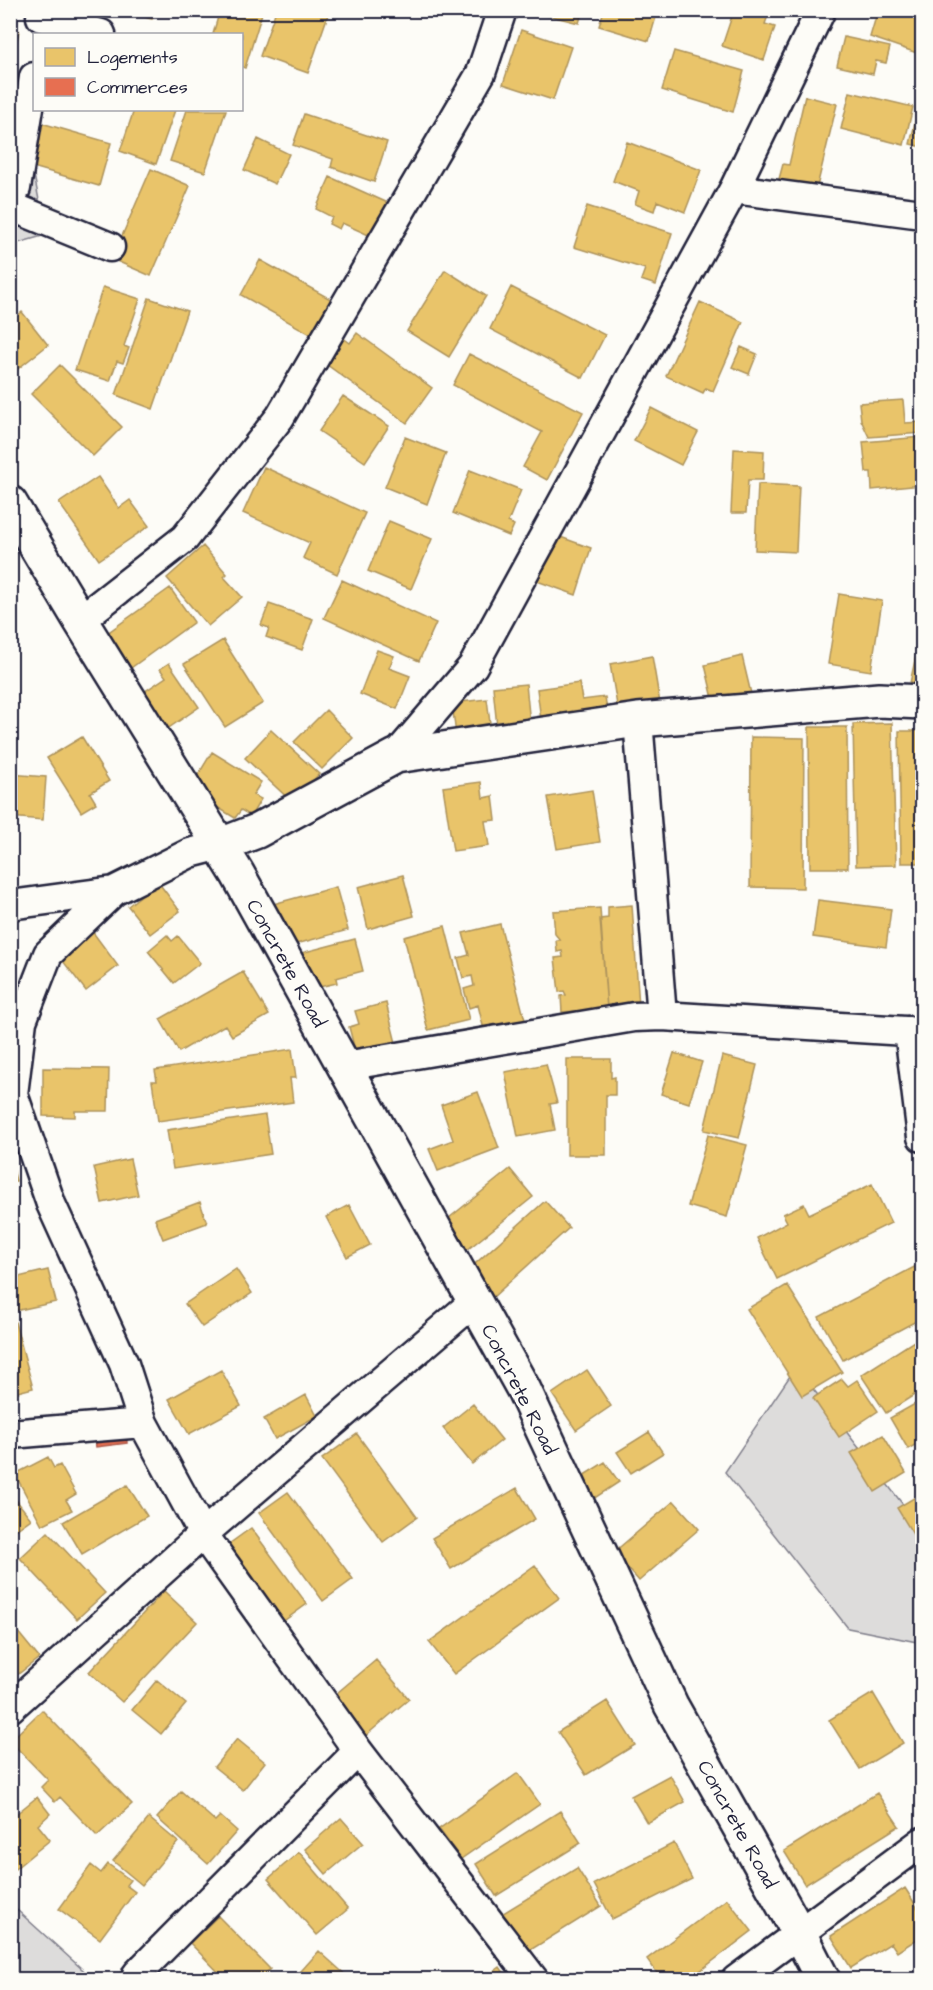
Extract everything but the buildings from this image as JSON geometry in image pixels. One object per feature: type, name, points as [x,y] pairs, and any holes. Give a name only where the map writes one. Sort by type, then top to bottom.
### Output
[{"type":"street","points":[[80,620],[185,538],[280,417],[481,73],[502,10]]},
{"type":"street","points":[[396,756],[473,666],[734,189],[821,10]]},
{"type":"street","points":[[41,21],[96,33]]},
{"type":"street","points":[[33,83],[16,188],[10,204],[110,247]]},
{"type":"street","points":[[734,189],[922,214]]},
{"type":"street","name":"Concrete Road","points":[[10,503],[80,620],[221,845],[524,1390],[671,1705],[800,1933],[823,1980]]},
{"type":"street","points":[[534,1980],[358,1751],[203,1534],[143,1423],[124,1364],[51,1204],[13,1094],[22,1021],[48,954],[114,891],[190,853],[221,845],[257,831],[396,756],[638,720],[879,700],[922,702]]},
{"type":"street","points":[[638,720],[662,1016]]},
{"type":"street","points":[[10,905],[114,891]]},
{"type":"street","points":[[345,1066],[634,1017],[662,1016],[916,1031],[922,1137]]},
{"type":"street","points":[[10,1708],[203,1534],[475,1301]]},
{"type":"street","points":[[10,1434],[143,1423]]},
{"type":"street","points":[[136,1980],[137,1974],[358,1751]]},
{"type":"street","points":[[736,1980],[922,1842]]},
{"type":"shaded area","points":[[19,100],[46,235],[11,245],[11,101]]},
{"type":"shaded area","points":[[796,1367],[922,1529],[922,1643],[848,1628],[725,1472]]},
{"type":"shaded area","points":[[17,1910],[93,1979],[11,1979],[11,1917]]}]
